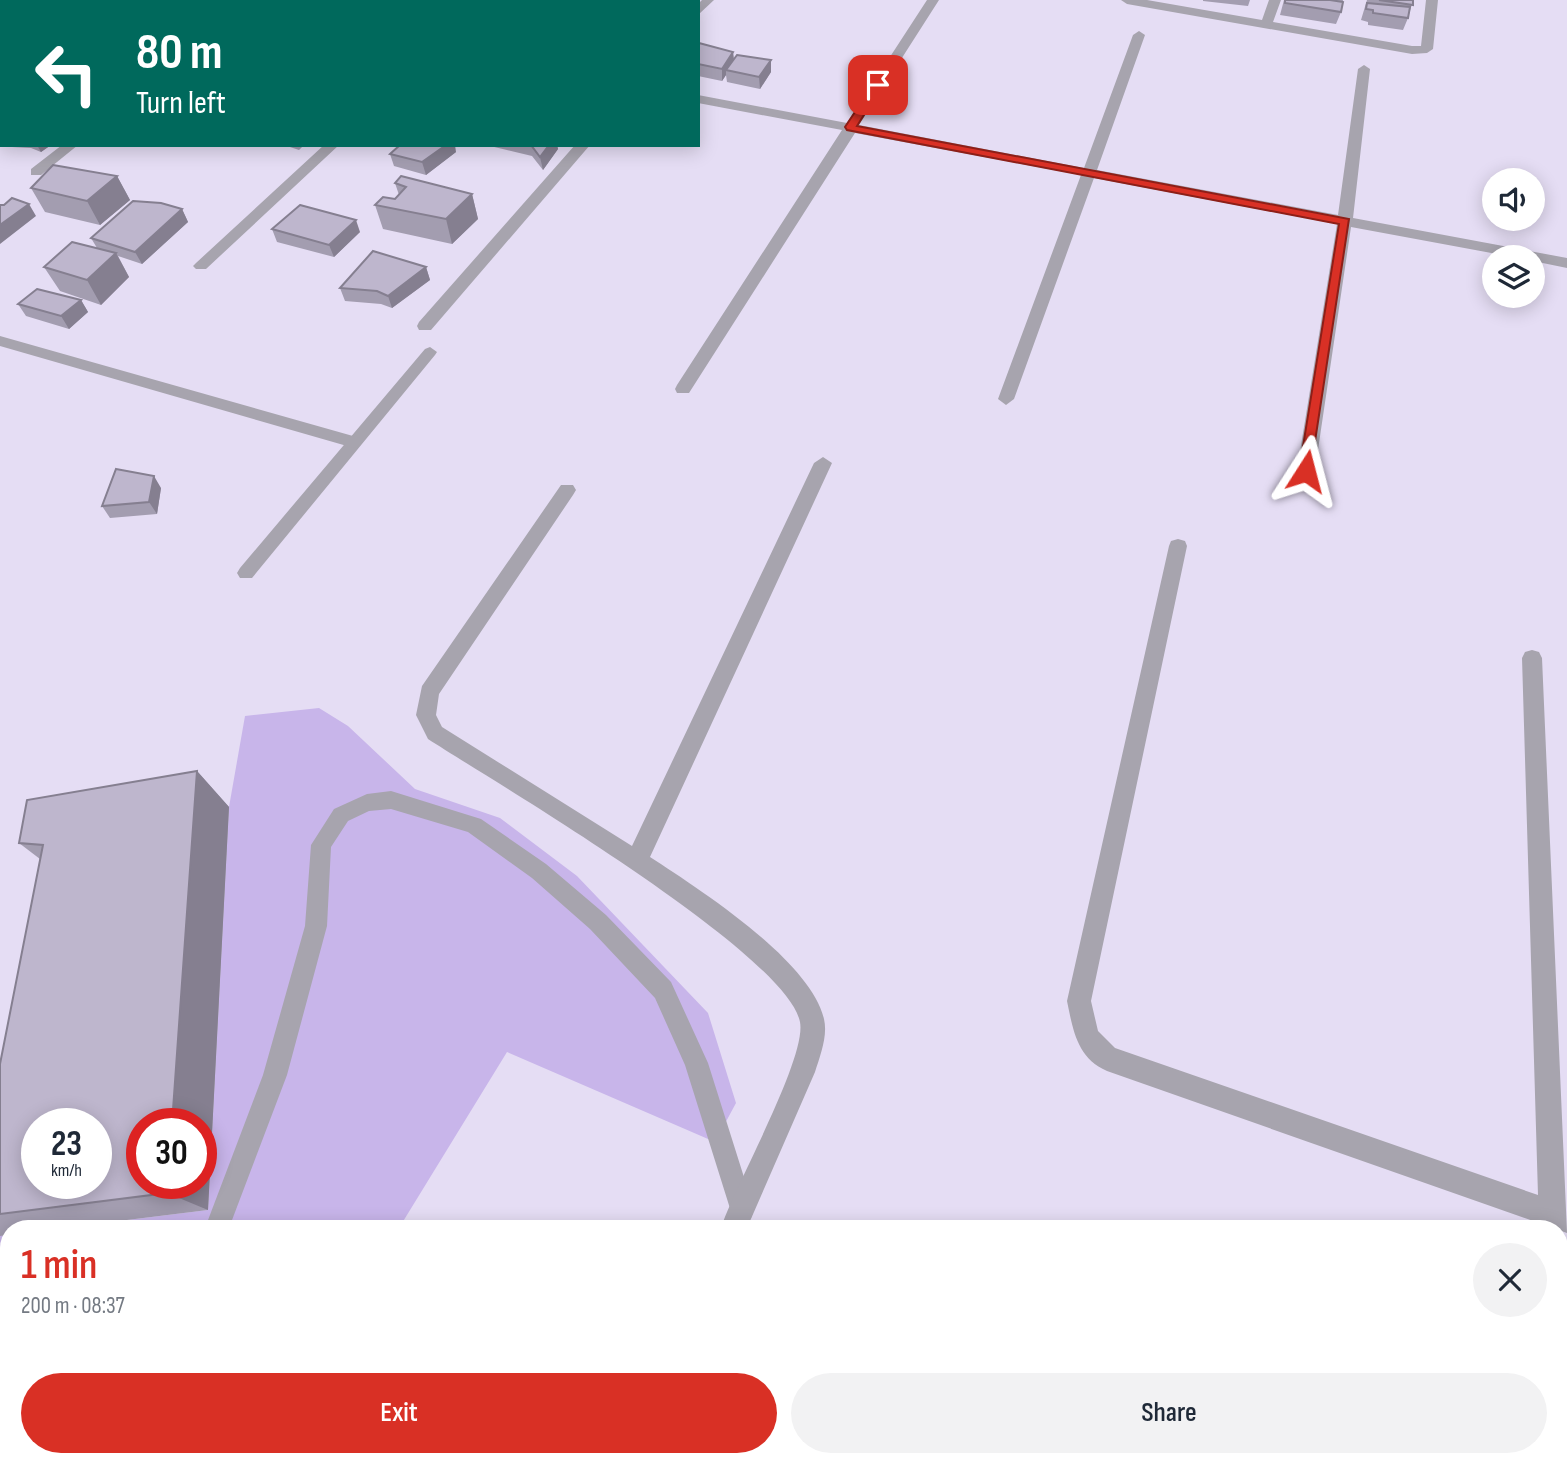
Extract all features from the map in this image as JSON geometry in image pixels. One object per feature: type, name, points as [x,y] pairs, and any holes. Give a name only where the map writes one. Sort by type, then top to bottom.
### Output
[{"type":"street","points":[[683,389],[933,0]]},
{"type":"street","points":[[1127,0],[1412,50],[1427,49],[1432,0]]},
{"type":"street","points":[[1266,25],[1275,0]]},
{"type":"street","points":[[1006,399],[1139,34]]},
{"type":"street","points":[[1306,471],[1345,221],[1364,69]]},
{"type":"street","points":[[700,99],[1567,264]]},
{"type":"street","points":[[36,172],[68,147]]},
{"type":"street","points":[[201,266],[330,147]]},
{"type":"street","points":[[425,326],[581,147]]},
{"type":"street","points":[[0,341],[354,442]]},
{"type":"street","points":[[637,860],[823,463]]},
{"type":"street","points":[[567,491],[429,692],[426,715],[435,733],[475,761],[637,860],[747,939],[799,991],[813,1019],[808,1056],[738,1219]]},
{"type":"street","points":[[1178,546],[1079,1001],[1087,1038],[1107,1058],[1559,1216],[1532,658]]},
{"type":"lane","points":[[246,573],[430,352]]},
{"type":"lane","points":[[220,1220],[275,1075],[316,926],[321,845],[341,815],[367,803],[391,800],[474,825],[539,871],[578,905],[663,990],[696,1063],[738,1219]]},
{"type":"shaded area","points":[[319,708],[348,726],[415,789],[500,818],[577,876],[708,1013],[736,1103],[715,1142],[507,1052],[404,1220],[127,1220],[208,1210],[209,1199],[217,1199],[217,1108],[213,1108],[229,807],[245,716]]},
{"type":"shaded area","points":[[0,1067],[21,1108],[21,1146],[5,1220],[0,1220]]},
{"type":"building","points":[[1285,0],[1343,2],[1341,12],[1285,3]]},
{"type":"building","points":[[1379,0],[1413,0],[1413,5]]},
{"type":"building","points":[[1367,3],[1410,7],[1408,18],[1373,13],[1373,10],[1366,9]]},
{"type":"building","points":[[700,43],[733,52],[722,69],[700,64]]},
{"type":"building","points":[[737,55],[771,60],[759,77],[726,70]]},
{"type":"building","points":[[398,147],[443,147],[422,162],[390,154]]},
{"type":"building","points":[[532,147],[548,147],[540,157]]},
{"type":"building","points":[[53,165],[117,176],[87,201],[31,188]]},
{"type":"building","points":[[401,176],[472,194],[446,219],[375,205],[383,197],[395,199],[406,187],[395,183]]},
{"type":"building","points":[[12,198],[29,204],[0,225],[0,205]]},
{"type":"building","points":[[133,201],[161,203],[182,209],[135,252],[91,238]]},
{"type":"building","points":[[300,205],[356,220],[329,245],[272,229]]},
{"type":"building","points":[[72,242],[116,253],[87,280],[44,267]]},
{"type":"building","points":[[373,251],[426,267],[388,296],[377,291],[340,288]]},
{"type":"building","points":[[37,289],[81,300],[61,316],[18,304]]},
{"type":"building","points":[[116,469],[154,476],[149,502],[102,506]]},
{"type":"building","points":[[197,771],[173,1108],[126,1108],[126,1198],[0,1214],[0,1064],[43,845],[19,843],[27,800]]},
{"type":"route","points":[[878,85],[850,127],[1345,221],[1306,471]]}]
